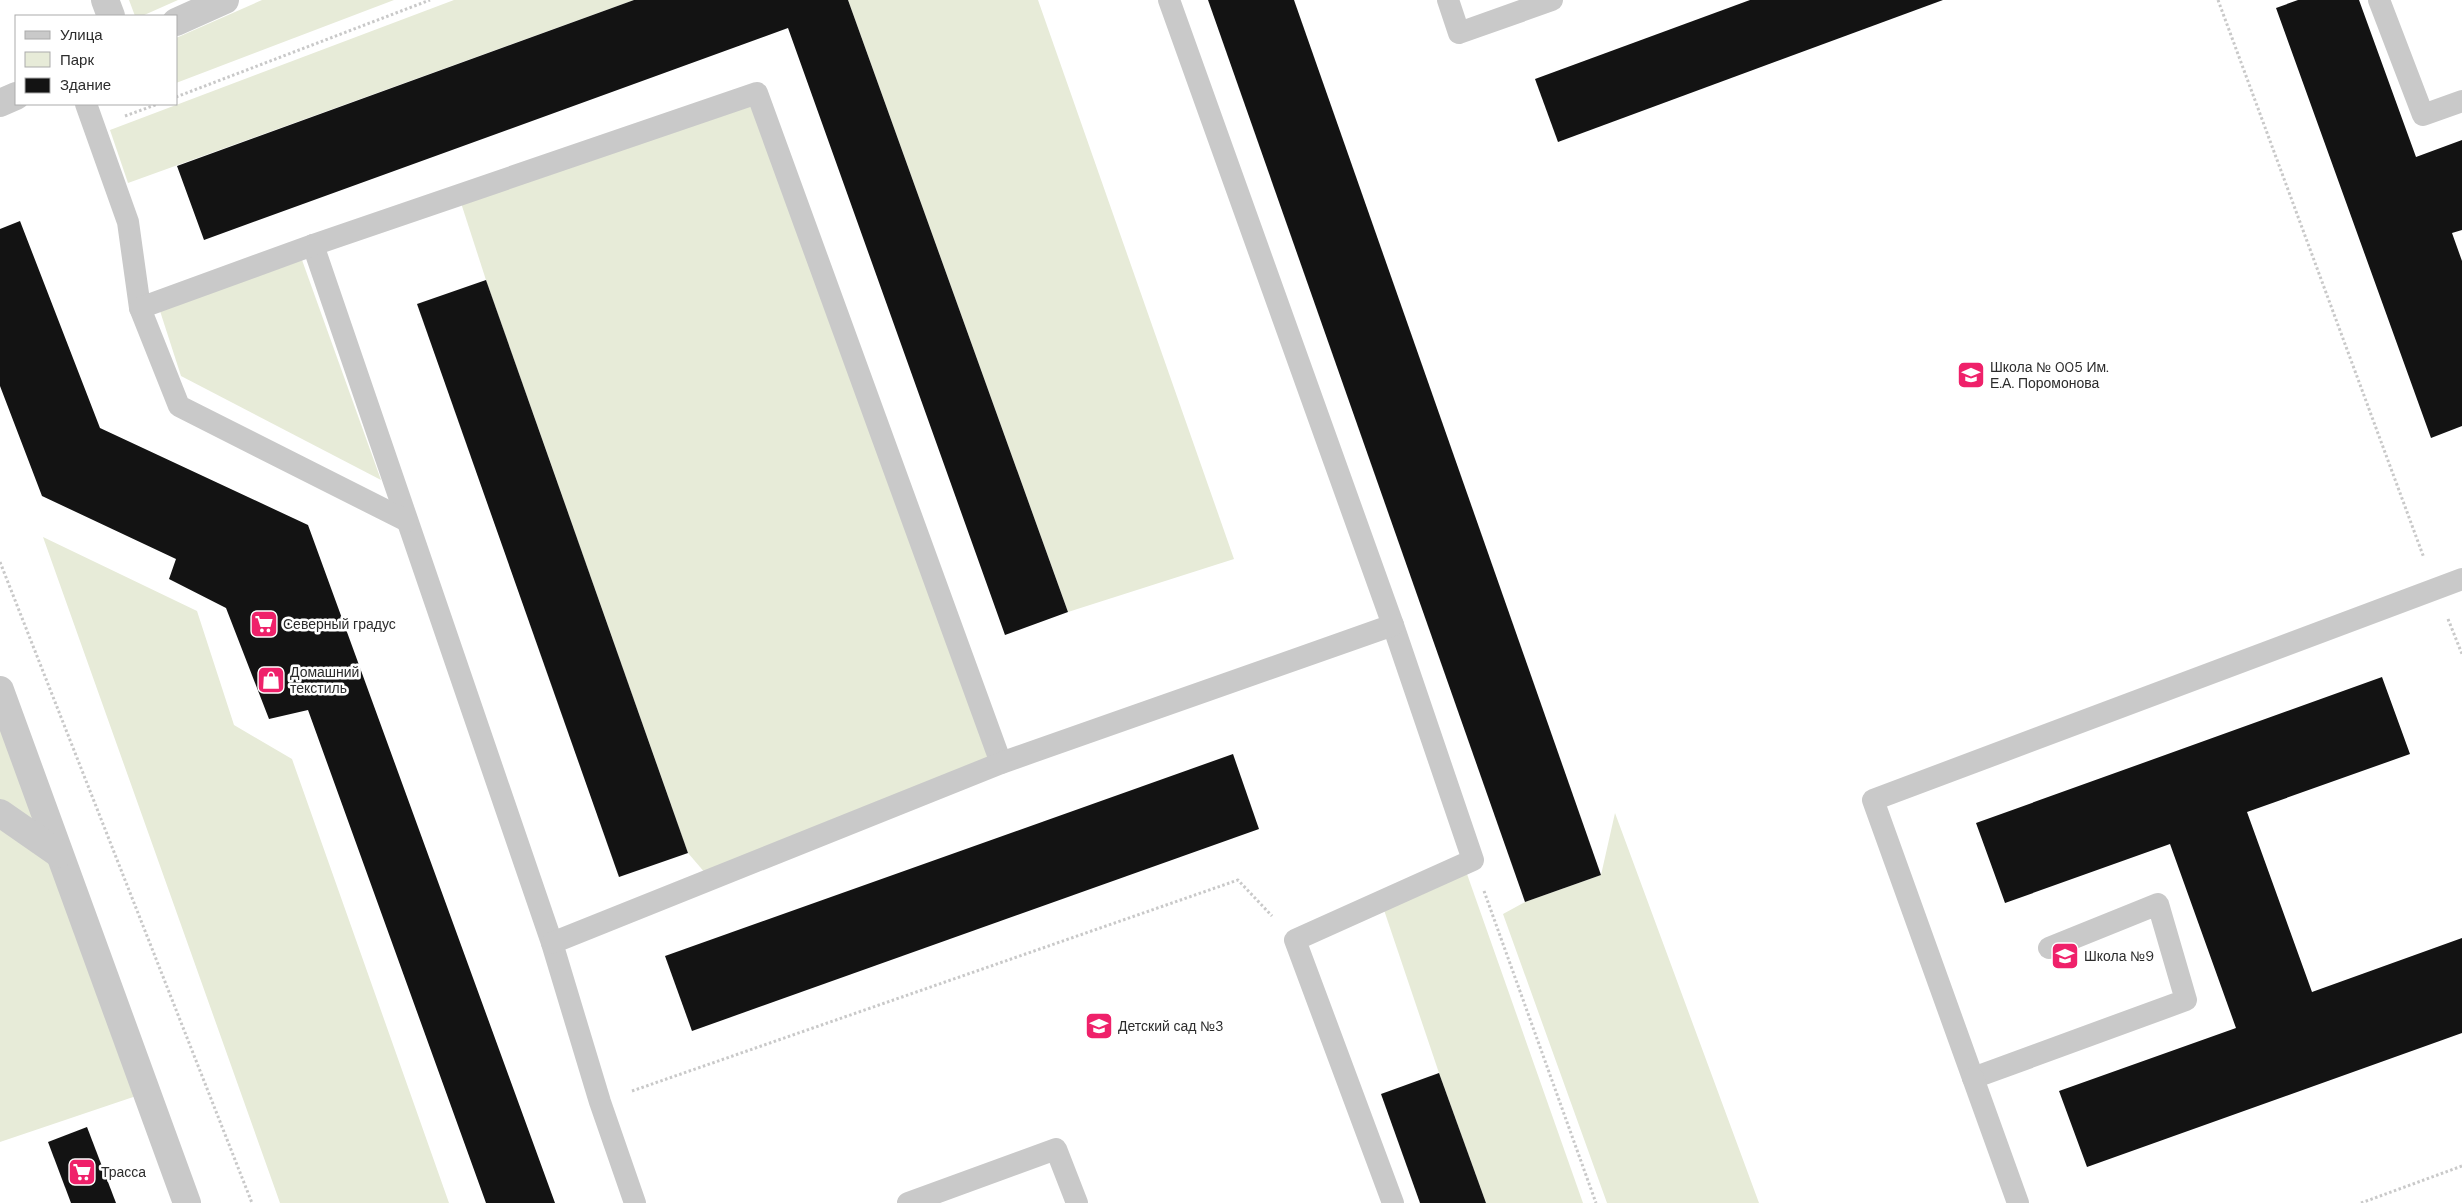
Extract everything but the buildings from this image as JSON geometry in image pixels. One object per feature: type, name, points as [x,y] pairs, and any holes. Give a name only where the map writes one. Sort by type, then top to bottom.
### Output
[{"type":"street","points":[[105,0],[111,15]]},
{"type":"street","points":[[178,21],[224,0]]},
{"type":"street","points":[[0,103],[15,96]]},
{"type":"street","points":[[0,690],[187,1203]]},
{"type":"street","points":[[0,813],[59,854]]},
{"type":"lane","points":[[1169,0],[1392,625],[1473,860],[1295,940],[1393,1203]]},
{"type":"lane","points":[[1448,0],[1459,33],[1552,0]]},
{"type":"lane","points":[[2379,0],[2423,115],[2462,101]]},
{"type":"lane","points":[[140,308],[313,245],[757,93],[1001,763]]},
{"type":"lane","points":[[86,105],[128,222],[140,308],[179,406],[407,521]]},
{"type":"lane","points":[[313,245],[552,943],[600,1102],[635,1203]]},
{"type":"lane","points":[[2018,1203],[1873,800],[2462,579]]},
{"type":"lane","points":[[552,943],[1001,763],[1392,625]]},
{"type":"lane","points":[[1973,1078],[2186,1000],[2158,904],[2048,948]]},
{"type":"lane","points":[[908,1203],[1056,1149],[1077,1203]]},
{"type":"path","points":[[178,96],[430,0]]},
{"type":"path","points":[[2218,0],[2436,590],[2462,654]]},
{"type":"path","points":[[0,562],[252,1203]]},
{"type":"path","points":[[1473,860],[1596,1203]]},
{"type":"path","points":[[600,1102],[1238,880],[1295,940]]},
{"type":"path","points":[[2361,1203],[2462,1166]]},
{"type":"green space","points":[[129,0],[178,0],[144,15],[135,15]]},
{"type":"green space","points":[[262,0],[394,0],[178,82],[178,37]]},
{"type":"green space","points":[[454,0],[634,0],[128,183],[110,130]]},
{"type":"green space","points":[[848,0],[1038,0],[1234,559],[1068,612]]},
{"type":"green space","points":[[752,105],[991,758],[706,874],[688,853],[486,280],[461,203]]},
{"type":"green space","points":[[302,260],[381,480],[181,376],[160,311]]},
{"type":"green space","points":[[43,537],[197,611],[234,725],[292,759],[449,1203],[280,1203]]},
{"type":"green space","points":[[0,690],[148,1092],[0,1142]]},
{"type":"green space","points":[[1615,813],[1759,1203],[1607,1203],[1503,914],[1525,902],[1601,875]]},
{"type":"green space","points":[[1467,874],[1583,1203],[1486,1203],[1439,1073],[1384,910]]},
{"type":"place","name":"Школа № 005 Им. Е.А. Поромонова","points":[[1971,375]]},
{"type":"place","name":"Северный градус","points":[[264,624]]},
{"type":"place","name":"Домашний текстиль","points":[[271,680]]},
{"type":"place","name":"Школа №9","points":[[2065,956]]},
{"type":"place","name":"Детский сад №3","points":[[1099,1026]]},
{"type":"place","name":"Трасса","points":[[82,1172]]}]
